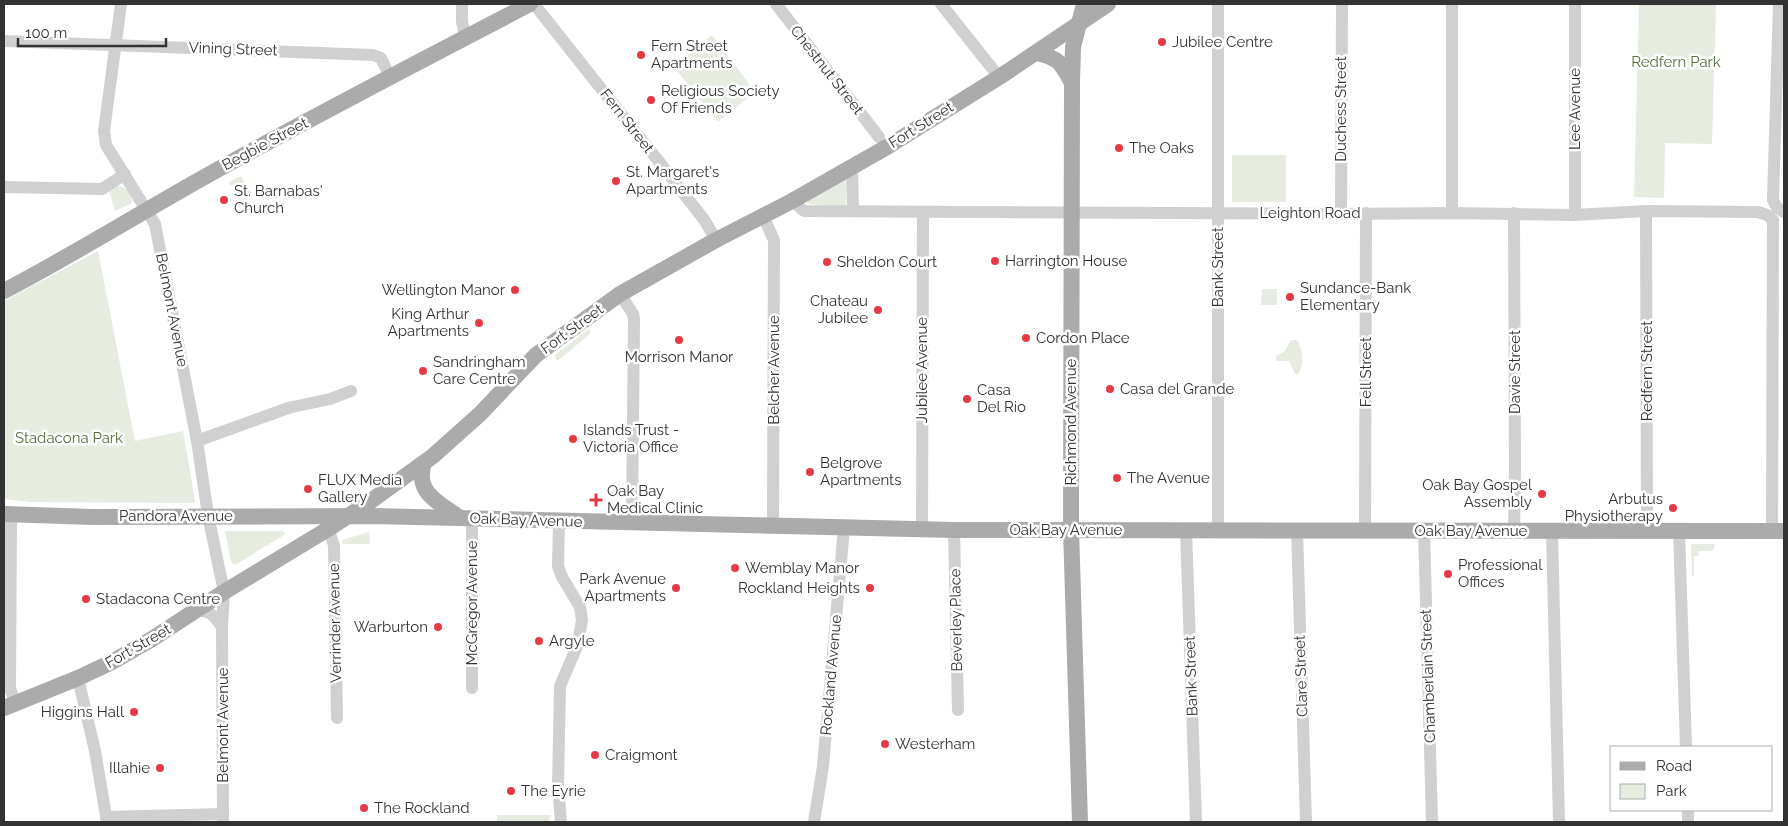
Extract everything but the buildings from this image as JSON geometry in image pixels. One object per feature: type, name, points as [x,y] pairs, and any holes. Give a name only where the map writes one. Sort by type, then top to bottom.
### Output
[{"type":"main road","name":"Begbie Street","points":[[4,291],[49,268],[207,176],[530,4]]},
{"type":"main road","name":"Richmond Avenue","points":[[1080,822],[1071,529],[1072,83],[1073,47],[1084,4]]},
{"type":"main road","name":"Fort Street","points":[[10,706],[78,678],[128,653],[328,529],[424,463],[480,414],[536,356],[620,294],[852,167],[999,77],[1108,4]]},
{"type":"main road","points":[[1036,52],[1057,59],[1062,64],[1072,83]]},
{"type":"main road","points":[[424,463],[421,473],[422,485],[426,492],[466,518]]},
{"type":"main road","name":"Pandora Avenue","points":[[8,514],[92,516],[348,516]]},
{"type":"main road","name":"Oak Bay Avenue","points":[[348,516],[954,530],[1778,531]]},
{"type":"street","name":"Belmont Avenue","points":[[121,4],[104,131],[106,145],[155,224],[197,441],[208,515],[224,592],[222,628],[223,818]]},
{"type":"street","points":[[462,4],[465,38]]},
{"type":"street","name":"Fern Street","points":[[534,4],[705,221],[716,240]]},
{"type":"street","name":"Chestnut Street","points":[[776,4],[879,137]]},
{"type":"street","points":[[941,4],[999,77]]},
{"type":"street","name":"Bank Street","points":[[1218,4],[1218,530]]},
{"type":"street","name":"Duchess Street","points":[[1341,214],[1342,4]]},
{"type":"street","points":[[1452,4],[1452,213]]},
{"type":"street","name":"Lee Avenue","points":[[1575,4],[1575,215]]},
{"type":"street","points":[[1778,531],[1773,220],[1776,211],[1773,200],[1779,4]]},
{"type":"street","name":"Vining Street","points":[[4,41],[373,55],[381,58],[390,77]]},
{"type":"street","points":[[852,167],[854,211]]},
{"type":"street","points":[[4,187],[102,189],[125,174]]},
{"type":"street","name":"Leighton Road","points":[[792,201],[804,211],[1514,213],[1575,215],[1646,211],[1776,211]]},
{"type":"street","name":"Redfern Street","points":[[1646,211],[1647,531]]},
{"type":"street","name":"Jubilee Avenue","points":[[922,529],[923,212]]},
{"type":"street","name":"Fell Street","points":[[1365,531],[1366,213]]},
{"type":"street","name":"Davie Street","points":[[1514,213],[1514,531]]},
{"type":"street","name":"Belcher Avenue","points":[[763,216],[774,240],[773,526]]},
{"type":"street","points":[[620,294],[633,314],[634,320],[632,523]]},
{"type":"street","points":[[197,441],[288,408],[330,399],[351,392]]},
{"type":"street","points":[[8,514],[10,706]]},
{"type":"street","name":"McGregor Avenue","points":[[466,518],[472,688]]},
{"type":"street","points":[[559,521],[558,566],[562,577],[580,607],[582,620],[578,644],[560,686],[558,785],[561,822]]},
{"type":"street","name":"Rockland Avenue","points":[[814,822],[823,766],[844,528]]},
{"type":"street","name":"Verrinder Avenue","points":[[328,529],[334,545],[337,718]]},
{"type":"street","name":"Beverley Place","points":[[954,530],[958,710]]},
{"type":"street","name":"Bank Street","points":[[1186,530],[1196,822]]},
{"type":"street","name":"Clare Street","points":[[1297,530],[1306,822]]},
{"type":"street","name":"Chamberlain Street","points":[[1424,530],[1432,822]]},
{"type":"street","points":[[1552,531],[1559,822]]},
{"type":"street","points":[[1679,531],[1686,746]]},
{"type":"street","points":[[195,611],[204,610],[210,613],[222,628]]},
{"type":"street","points":[[78,678],[95,751],[106,820],[223,818]]},
{"type":"green space","name":"Redfern Park","points":[[1639,4],[1716,4],[1712,144],[1665,143],[1664,198],[1634,197]]},
{"type":"green space","points":[[712,35],[750,87],[746,99],[718,122],[673,66]]},
{"type":"green space","points":[[1232,155],[1286,155],[1286,202],[1232,202]]},
{"type":"green space","points":[[241,176],[252,195],[248,198],[238,185],[230,185],[229,182]]},
{"type":"green space","points":[[846,179],[846,207],[807,204],[808,201]]},
{"type":"green space","points":[[118,186],[128,192],[132,203],[115,211],[109,191]]},
{"type":"green space","name":"Stadacona Park","points":[[98,251],[135,441],[183,431],[194,503],[31,502],[4,499],[4,301]]},
{"type":"green space","points":[[1262,289],[1277,289],[1277,305],[1261,305]]},
{"type":"green space","points":[[590,328],[590,334],[557,361],[555,355]]},
{"type":"green space","points":[[1291,340],[1297,340],[1301,348],[1302,366],[1298,374],[1295,374],[1289,361],[1276,361],[1276,356],[1285,351]]},
{"type":"green space","points":[[225,531],[283,531],[285,533],[235,565],[231,562]]},
{"type":"green space","points":[[369,532],[370,544],[342,544],[342,540]]},
{"type":"green space","points":[[1691,544],[1715,544],[1713,551],[1699,551],[1698,556],[1694,556],[1694,575],[1692,577]]},
{"type":"green space","points":[[497,815],[551,815],[548,822],[497,822]]},
{"type":"place","name":"Jubilee Centre","points":[[1162,42]]},
{"type":"place","name":"Fern Street Apartments","points":[[641,55]]},
{"type":"place","name":"Religious Society Of Friends","points":[[651,100]]},
{"type":"place","name":"The Oaks","points":[[1119,148]]},
{"type":"place","name":"St. Margaret's Apartments","points":[[616,181]]},
{"type":"place","name":"St. Barnabas' Church","points":[[224,200]]},
{"type":"place","name":"Harrington House","points":[[995,261]]},
{"type":"place","name":"Sheldon Court","points":[[827,262]]},
{"type":"place","name":"Wellington Manor","points":[[515,290]]},
{"type":"place","name":"Sundance-Bank Elementary","points":[[1290,297]]},
{"type":"place","name":"Chateau Jubilee","points":[[878,310]]},
{"type":"place","name":"King Arthur Apartments","points":[[479,323]]},
{"type":"place","name":"Cordon Place","points":[[1026,338]]},
{"type":"place","name":"Morrison Manor","points":[[679,340]]},
{"type":"place","name":"Sandringham Care Centre","points":[[423,371]]},
{"type":"place","name":"Casa del Grande","points":[[1110,389]]},
{"type":"place","name":"Casa Del Rio","points":[[967,399]]},
{"type":"place","name":"Islands Trust - Victoria Office","points":[[573,439]]},
{"type":"place","name":"Belgrove Apartments","points":[[810,472]]},
{"type":"place","name":"The Avenue","points":[[1117,478]]},
{"type":"place","name":"FLUX Media Gallery","points":[[308,489]]},
{"type":"place","name":"Oak Bay Gospel Assembly","points":[[1542,494]]},
{"type":"place","name":"Oak Bay Medical Clinic","points":[[596,500]]},
{"type":"place","name":"Arbutus Physiotherapy","points":[[1673,508]]},
{"type":"place","name":"Wemblay Manor","points":[[735,568]]},
{"type":"place","name":"Professional Offices","points":[[1448,574]]},
{"type":"place","name":"Park Avenue Apartments","points":[[676,588]]},
{"type":"place","name":"Rockland Heights","points":[[870,588]]},
{"type":"place","name":"Stadacona Centre","points":[[86,599]]},
{"type":"place","name":"Warburton","points":[[438,627]]},
{"type":"place","name":"Argyle","points":[[539,641]]},
{"type":"place","name":"Higgins Hall","points":[[134,712]]},
{"type":"place","name":"Westerham","points":[[885,744]]},
{"type":"place","name":"Craigmont","points":[[595,755]]},
{"type":"place","name":"Illahie","points":[[160,768]]},
{"type":"place","name":"The Eyrie","points":[[511,791]]},
{"type":"place","name":"The Rockland","points":[[364,808]]}]
